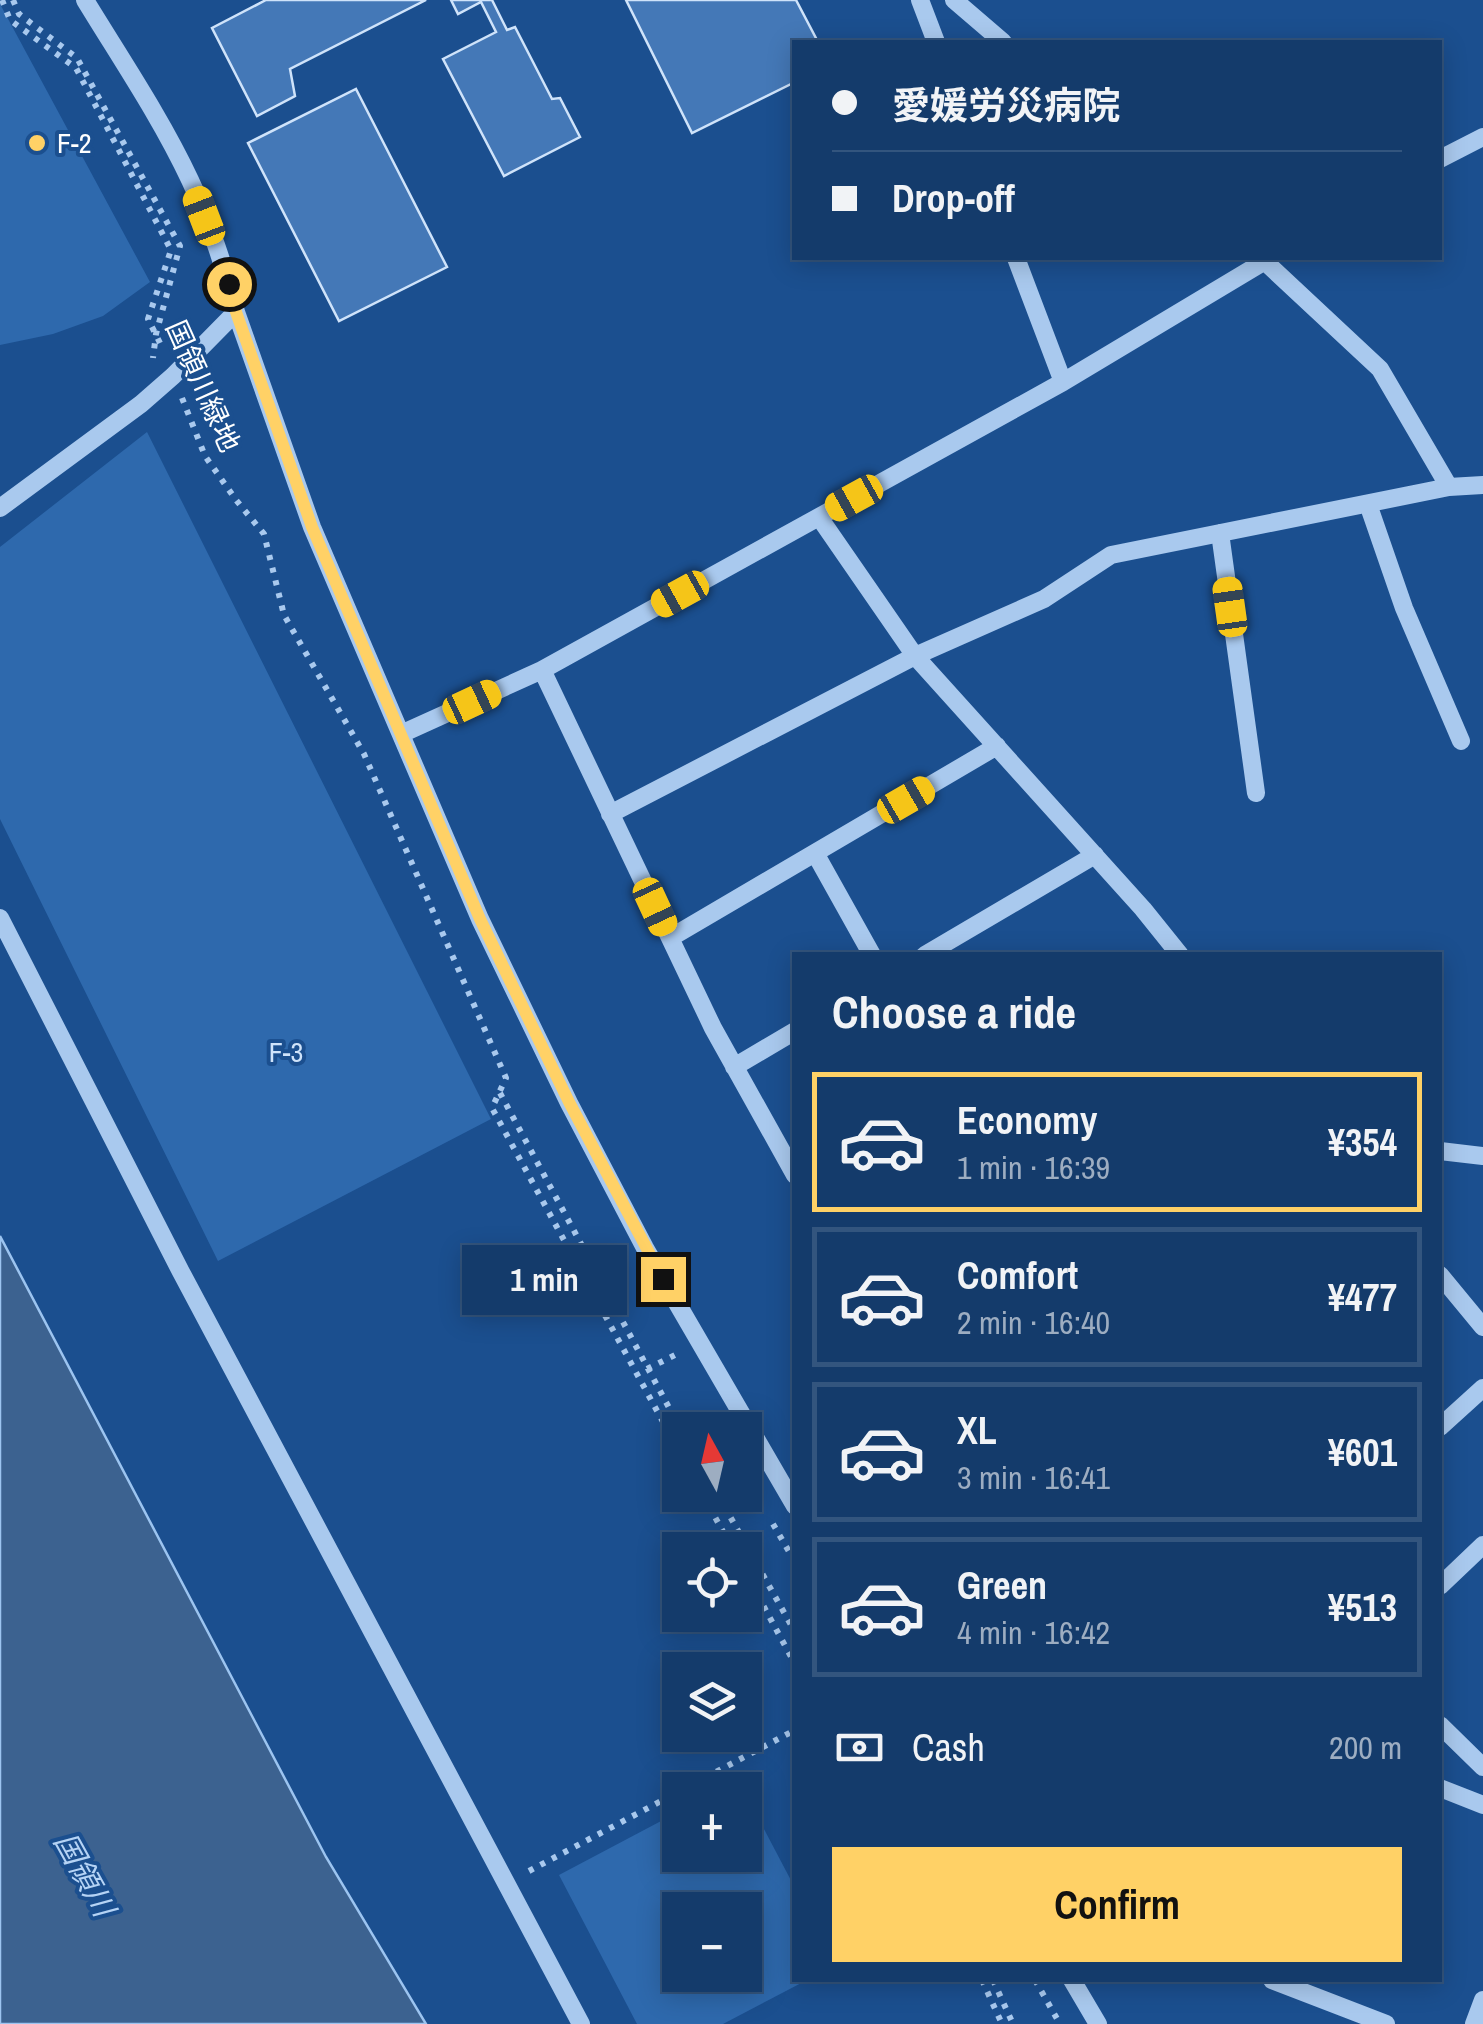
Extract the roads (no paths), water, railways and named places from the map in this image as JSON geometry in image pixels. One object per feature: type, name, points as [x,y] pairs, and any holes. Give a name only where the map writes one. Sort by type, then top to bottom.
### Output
[{"type":"street","points":[[84,0],[191,182],[312,527],[480,919],[645,1248],[792,1501]]},
{"type":"street","points":[[920,0],[935,40]]},
{"type":"street","points":[[954,0],[1000,40]]},
{"type":"street","points":[[1442,158],[1483,137]]},
{"type":"street","points":[[1017,260],[1063,382]]},
{"type":"street","points":[[401,734],[542,670],[1063,382],[1262,260]]},
{"type":"street","points":[[1267,260],[1380,369],[1450,488]]},
{"type":"street","points":[[0,508],[147,398],[236,312]]},
{"type":"street","points":[[610,814],[916,656],[1044,599],[1111,555],[1450,488],[1483,486]]},
{"type":"street","points":[[1368,504],[1404,608],[1461,741]]},
{"type":"street","points":[[818,517],[916,656],[1177,952]]},
{"type":"street","points":[[1220,533],[1256,793]]},
{"type":"street","points":[[542,670],[713,1028],[792,1170]]},
{"type":"street","points":[[670,938],[996,746]]},
{"type":"street","points":[[815,853],[870,952]]},
{"type":"street","points":[[930,952],[1095,856]]},
{"type":"street","points":[[0,918],[181,1272],[581,2024]]},
{"type":"street","points":[[734,1067],[792,1033]]},
{"type":"street","points":[[1442,1150],[1483,1156]]},
{"type":"street","points":[[1442,1277],[1483,1328]]},
{"type":"street","points":[[1442,1426],[1483,1388]]},
{"type":"street","points":[[1442,1584],[1483,1545]]},
{"type":"street","points":[[1442,1727],[1480,1757]]},
{"type":"street","points":[[1442,1789],[1483,1805]]},
{"type":"street","points":[[1073,1982],[1098,2024]]},
{"type":"street","points":[[1277,1982],[1386,2024]]},
{"type":"street","points":[[1474,2024],[1483,2000]]},
{"type":"water","name":"国領川","points":[[0,1236],[326,1857],[426,2024],[0,2024]]},
{"type":"place","name":"F-2","points":[[37,143]]},
{"type":"park label","name":"F-3","points":[[286,1052]]}]
